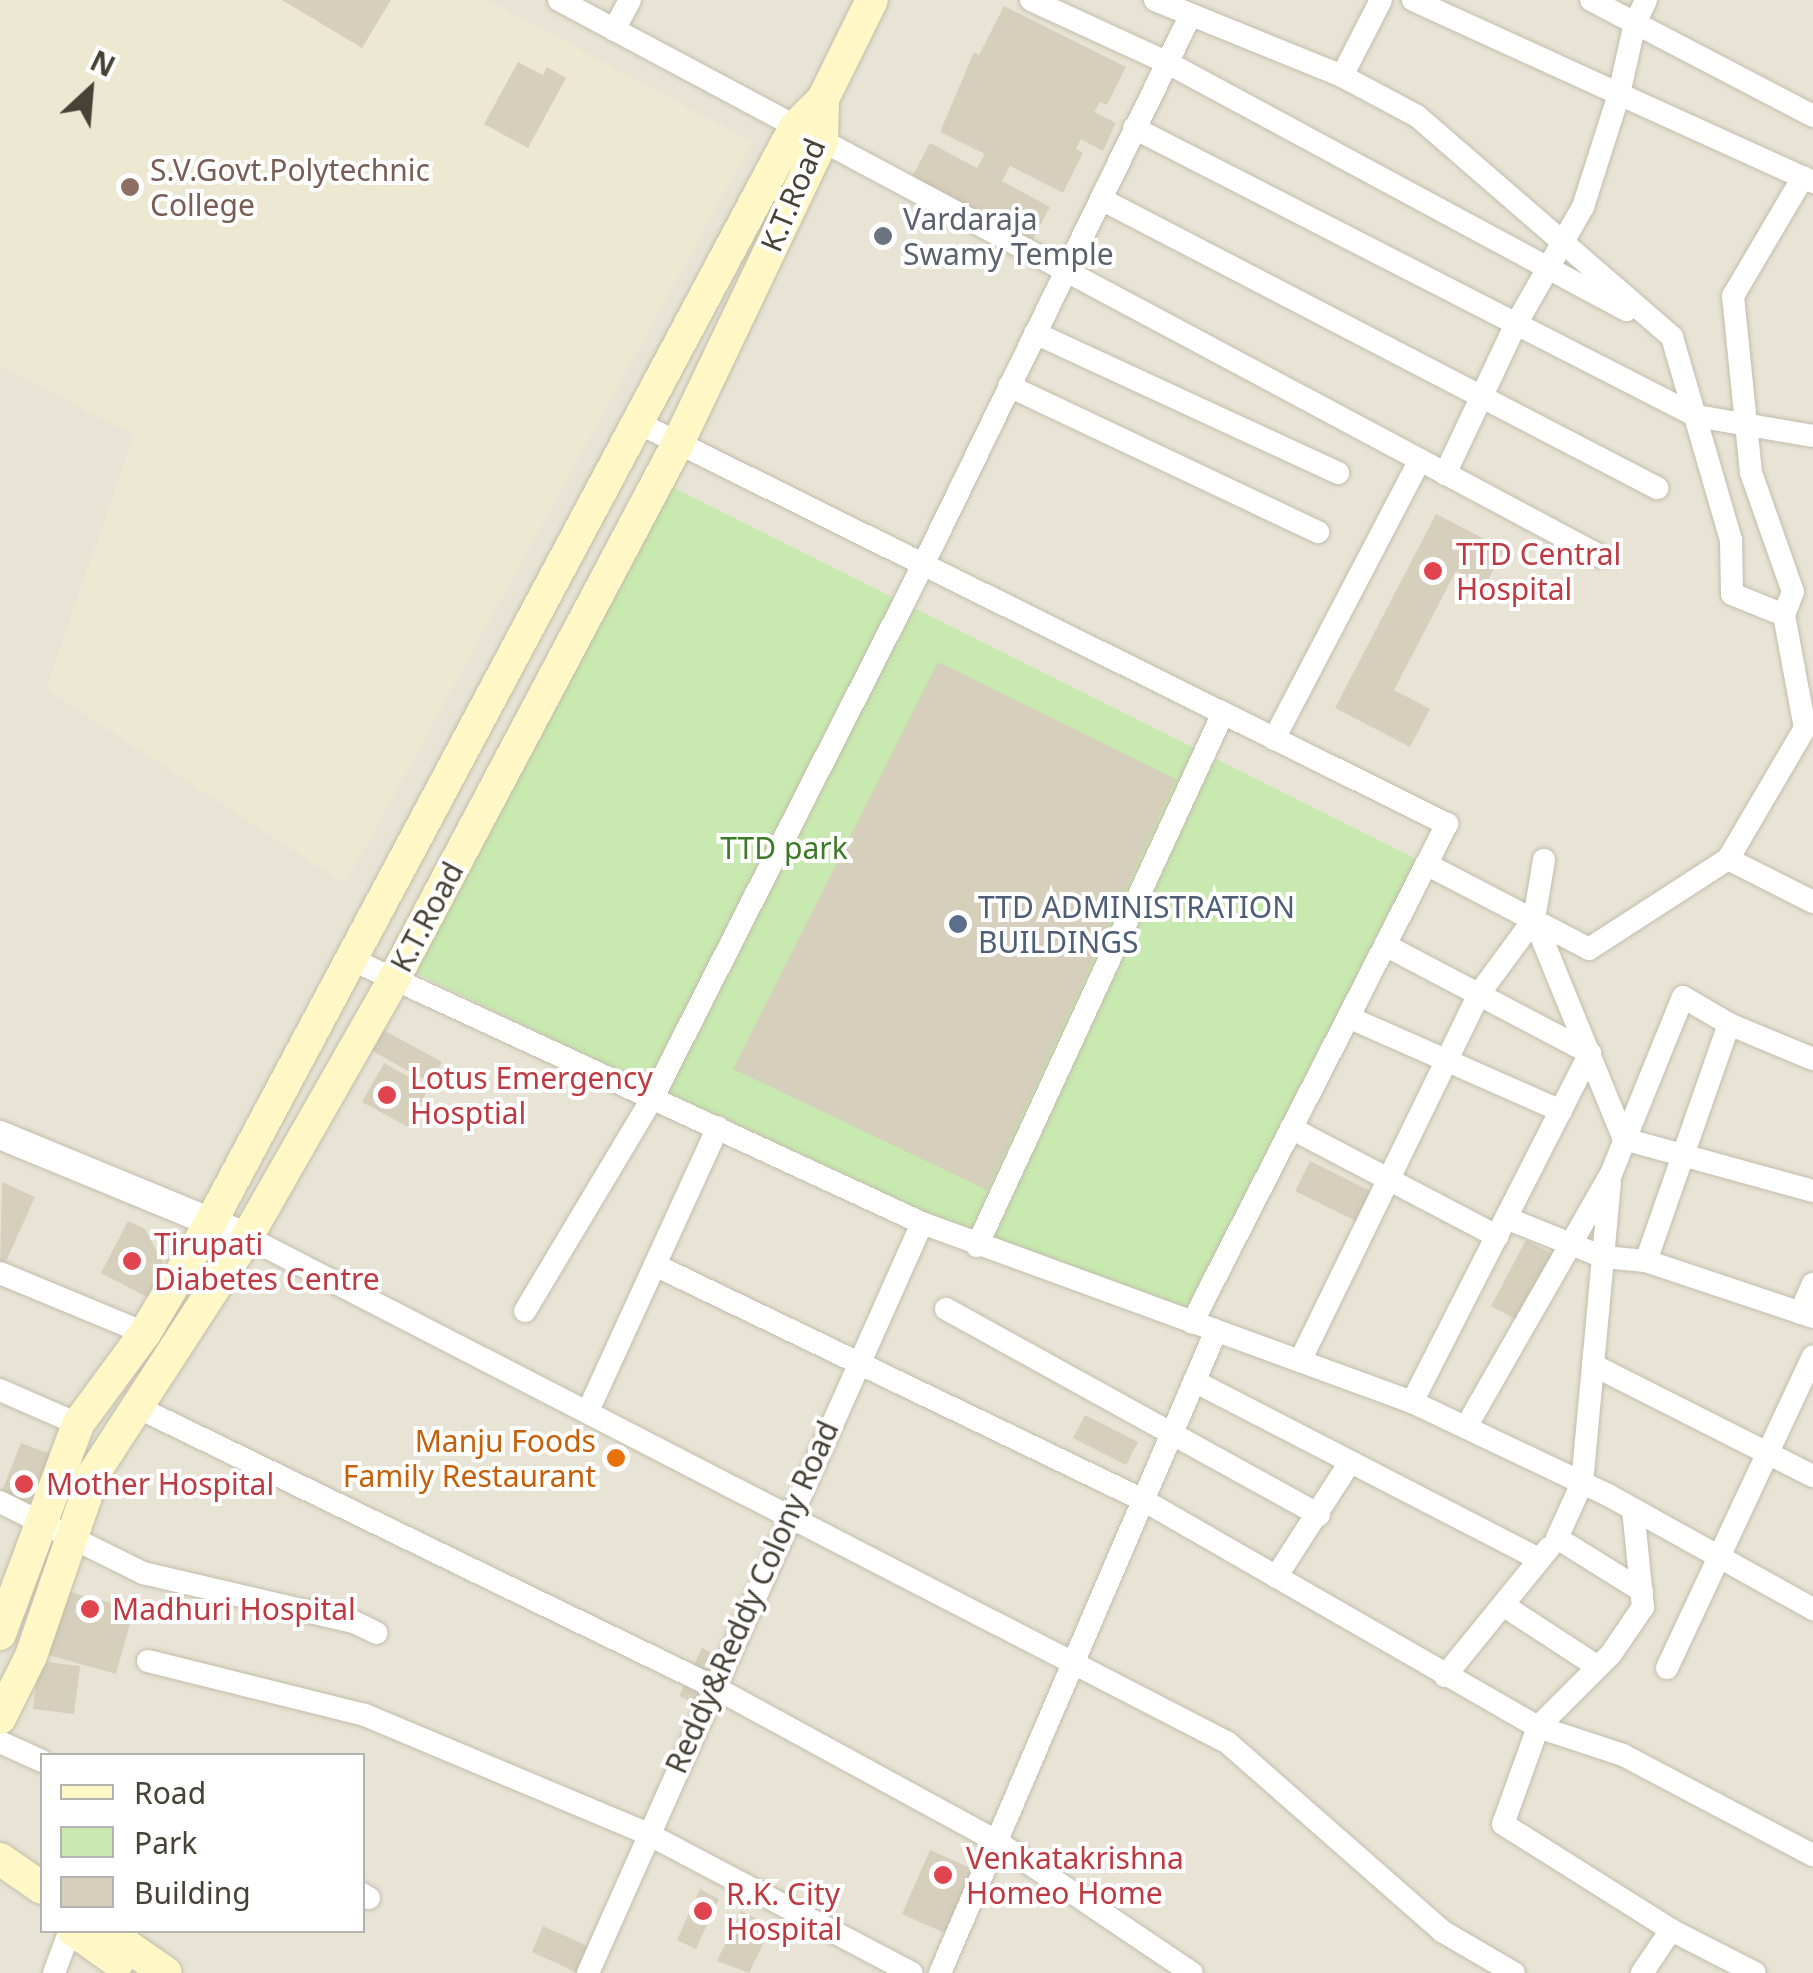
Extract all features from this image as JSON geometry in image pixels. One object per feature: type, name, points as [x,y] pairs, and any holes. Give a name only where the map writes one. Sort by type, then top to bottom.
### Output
[{"type":"main road","name":"K.T.Road","points":[[0,1718],[31,1656],[94,1473],[247,1237],[394,979],[678,443],[823,99],[872,0]]},
{"type":"main road","name":"K.T.Road","points":[[0,1634],[39,1520],[78,1424],[145,1333],[212,1220],[640,424],[809,134]]},
{"type":"main road","points":[[0,1859],[40,1887]]},
{"type":"main road","points":[[0,1884],[40,1909]]},
{"type":"main road","points":[[76,1933],[134,1973]]},
{"type":"main road","points":[[108,1933],[166,1973]]},
{"type":"street","points":[[559,0],[1600,556]]},
{"type":"street","points":[[614,30],[630,0]]},
{"type":"street","points":[[1031,0],[1166,62],[1664,330]]},
{"type":"street","points":[[1155,0],[1342,76],[1417,116],[1664,330],[1696,416],[1732,540],[1732,594],[1797,603]]},
{"type":"street","points":[[1342,76],[1381,0]]},
{"type":"street","points":[[1413,0],[1808,180],[1733,296],[1751,473],[1797,603],[1809,730],[1728,859],[1589,949],[1426,864]]},
{"type":"street","points":[[1591,0],[1813,116]]},
{"type":"street","points":[[1445,474],[1515,326],[1560,240],[1583,207],[1619,94],[1635,23],[1646,0]]},
{"type":"street","points":[[525,1311],[652,1097],[923,564],[1190,16]]},
{"type":"street","points":[[1134,128],[1696,416],[1746,420],[1813,436]]},
{"type":"street","points":[[1100,199],[1657,488]]},
{"type":"street","points":[[1035,333],[1338,474]]},
{"type":"street","points":[[1009,386],[1318,532]]},
{"type":"street","points":[[640,424],[1446,824],[1192,1322]]},
{"type":"street","points":[[1274,739],[1420,460]]},
{"type":"street","points":[[977,1246],[1222,713]]},
{"type":"street","points":[[1728,859],[1813,902]]},
{"type":"street","points":[[1300,1362],[1478,994],[1534,920],[1544,860]]},
{"type":"street","points":[[1534,920],[1626,1138]]},
{"type":"street","points":[[1384,945],[1590,1053]]},
{"type":"street","points":[[353,960],[977,1246],[1412,1402],[1582,1482],[1813,1609]]},
{"type":"street","points":[[1466,1428],[1611,1174],[1683,997],[1730,1024],[1813,1059]]},
{"type":"street","points":[[1348,1017],[1561,1112]]},
{"type":"street","points":[[1646,1261],[1730,1024]]},
{"type":"street","points":[[1412,1402],[1590,1053]]},
{"type":"street","points":[[588,1411],[718,1127]]},
{"type":"street","points":[[1291,1128],[1387,1178],[1501,1227],[1603,1256],[1646,1261],[1806,1315],[1813,1284]]},
{"type":"street","points":[[0,1134],[247,1237],[1228,1743],[1442,1932],[1514,1973]]},
{"type":"street","points":[[1626,1138],[1684,1151],[1813,1190]]},
{"type":"street","points":[[1445,1676],[1557,1538],[1582,1482],[1611,1174]]},
{"type":"street","name":"Reddy&Reddy Colony Road","points":[[588,1973],[856,1361],[922,1223]]},
{"type":"street","points":[[654,1265],[1143,1500],[1538,1727],[1623,1755],[1813,1855]]},
{"type":"street","points":[[0,1272],[145,1333]]},
{"type":"street","points":[[946,1310],[1319,1515]]},
{"type":"street","points":[[940,1973],[1216,1331]]},
{"type":"street","points":[[1667,1668],[1813,1356]]},
{"type":"street","points":[[1593,1365],[1813,1476]]},
{"type":"street","points":[[1194,1381],[1540,1560]]},
{"type":"street","points":[[0,1390],[78,1424]]},
{"type":"street","points":[[134,1406],[712,1686],[996,1841],[1192,1973]]},
{"type":"street","points":[[1276,1576],[1350,1462]]},
{"type":"street","points":[[0,1502],[74,1534],[143,1574],[354,1622],[377,1633]]},
{"type":"street","points":[[1633,1509],[1643,1607],[1598,1667],[1538,1727],[1503,1824],[1670,1930],[1755,1973]]},
{"type":"street","points":[[1557,1538],[1642,1591]]},
{"type":"street","points":[[1503,1605],[1598,1667]]},
{"type":"street","points":[[148,1661],[365,1715],[648,1834],[912,1973]]},
{"type":"street","points":[[0,1742],[40,1760]]},
{"type":"street","points":[[1642,1973],[1670,1930]]},
{"type":"street","points":[[54,1973],[71,1933]]},
{"type":"shaded area","points":[[0,0],[1813,0],[1813,1973],[0,1973]]},
{"type":"shaded area","points":[[0,0],[488,0],[752,142],[345,884],[46,689],[134,435],[0,366]]},
{"type":"green space","name":"TTD park","points":[[668,485],[1426,864],[1192,1323],[977,1246],[412,971]]},
{"type":"building","points":[[282,0],[391,0],[362,48]]},
{"type":"building","points":[[1004,6],[1126,67],[1107,105],[1100,102],[1094,112],[1116,123],[1103,151],[1081,139],[1076,149],[1083,153],[1063,193],[1010,166],[1002,181],[1050,207],[1032,241],[912,177],[930,143],[977,168],[985,154],[940,132],[974,52],[979,55]]},
{"type":"building","points":[[518,62],[543,75],[547,67],[566,78],[528,148],[484,124]]},
{"type":"building","points":[[1436,514],[1504,549],[1485,586],[1456,571],[1394,690],[1430,709],[1410,747],[1335,708]]},
{"type":"building","name":"TTD ADMINISTRATION BUILDINGS","points":[[938,662],[1176,779],[987,1190],[733,1069]]},
{"type":"building","points":[[378,1027],[442,1062],[430,1083],[367,1048]]},
{"type":"building","points":[[384,1063],[429,1088],[408,1127],[362,1102]]},
{"type":"building","points":[[1310,1161],[1375,1193],[1360,1223],[1295,1191]]},
{"type":"building","points":[[2,1182],[35,1197],[3,1268],[0,1266]]},
{"type":"building","points":[[128,1221],[145,1229],[164,1265],[151,1299],[101,1273]]},
{"type":"building","points":[[1526,1240],[1554,1255],[1519,1321],[1491,1306]]},
{"type":"building","points":[[1085,1415],[1138,1442],[1126,1465],[1073,1438]]},
{"type":"building","points":[[21,1443],[53,1455],[31,1510],[0,1496]]},
{"type":"building","points":[[62,1590],[134,1609],[116,1674],[45,1654]]},
{"type":"building","points":[[702,1648],[730,1662],[706,1709],[679,1696]]},
{"type":"building","points":[[39,1661],[80,1666],[74,1714],[33,1709]]},
{"type":"building","points":[[930,1850],[975,1870],[947,1934],[902,1914]]},
{"type":"building","points":[[700,1889],[719,1899],[696,1949],[677,1940]]},
{"type":"building","points":[[741,1911],[772,1926],[749,1973],[717,1961]]},
{"type":"building","points":[[543,1926],[592,1948],[578,1973],[532,1952]]},
{"type":"place","name":"S.V.Govt.Polytechnic College","points":[[130,187]]},
{"type":"place","name":"Vardaraja Swamy Temple","points":[[883,236]]},
{"type":"place","name":"TTD Central Hospital","points":[[1433,571]]},
{"type":"place","name":"TTD ADMINISTRATION BUILDINGS","points":[[958,924]]},
{"type":"place","name":"Lotus Emergency Hosptial","points":[[387,1095]]},
{"type":"place","name":"Tirupati Diabetes Centre","points":[[132,1261]]},
{"type":"place","name":"Manju Foods Family Restaurant","points":[[616,1458]]},
{"type":"place","name":"Mother Hospital","points":[[24,1484]]},
{"type":"place","name":"Madhuri Hospital","points":[[90,1609]]},
{"type":"place","name":"Venkatakrishna Homeo Home","points":[[943,1875]]},
{"type":"place","name":"R.K. City Hospital","points":[[703,1911]]}]
